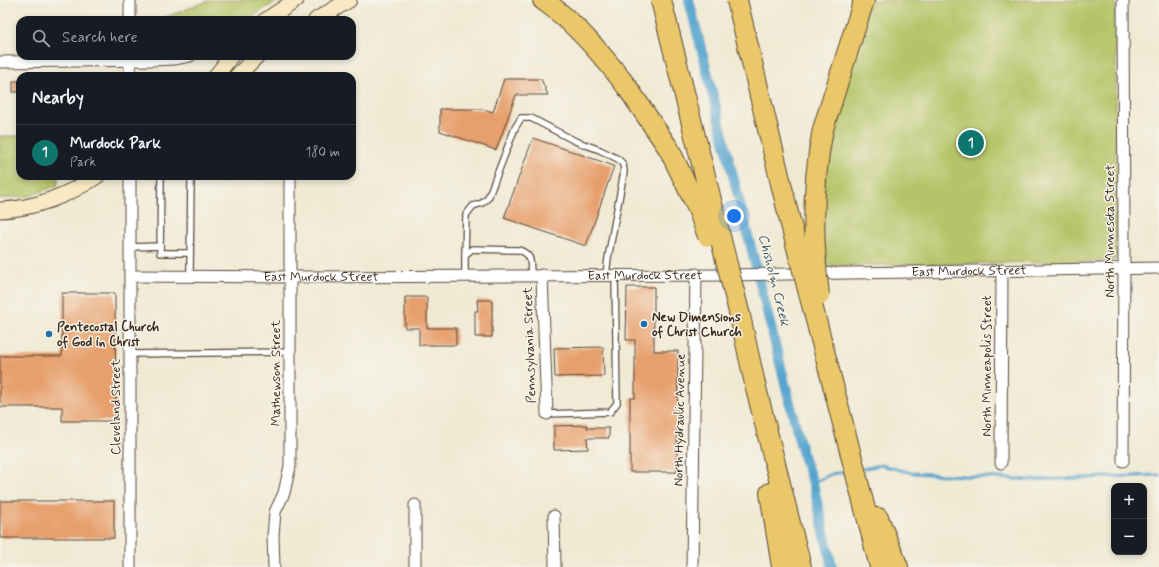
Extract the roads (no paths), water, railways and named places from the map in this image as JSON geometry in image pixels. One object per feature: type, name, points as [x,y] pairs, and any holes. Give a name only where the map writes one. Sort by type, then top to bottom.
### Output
[{"type":"highway","points":[[543,0],[553,7],[603,56],[628,87],[669,149],[698,209],[740,316]]},
{"type":"highway","points":[[660,0],[740,316],[755,384],[801,567]]},
{"type":"highway","points":[[737,0],[790,221],[880,567]]},
{"type":"highway","points":[[828,366],[818,284],[814,210],[818,154],[823,129],[864,0]]},
{"type":"highway","points":[[755,384],[766,470],[782,567]]},
{"type":"highway","points":[[840,413],[882,529],[898,567]]},
{"type":"street","points":[[130,0],[131,16]]},
{"type":"street","points":[[323,16],[349,0]]},
{"type":"street","name":"North Minnesota Street","points":[[1123,0],[1123,461]]},
{"type":"street","points":[[269,16],[289,4]]},
{"type":"street","points":[[272,16],[289,4]]},
{"type":"street","points":[[0,62],[65,60]]},
{"type":"street","points":[[130,60],[130,72]]},
{"type":"street","points":[[219,72],[228,60]]},
{"type":"street","points":[[241,72],[253,60]]},
{"type":"street","points":[[0,210],[46,203],[92,180]]},
{"type":"street","name":"Cleveland Street","points":[[130,180],[130,567]]},
{"type":"street","name":"Mathewson Street","points":[[274,567],[273,536],[275,512],[284,493],[290,466],[290,180]]},
{"type":"street","name":"East Murdock Street","points":[[130,276],[290,277],[800,274],[1159,268]]},
{"type":"street","name":"North Minneapolis Street","points":[[1001,463],[1002,270]]},
{"type":"street","name":"North Hydraulic Avenue","points":[[692,567],[696,274]]},
{"type":"street","name":"Pennsylvania Street","points":[[537,275],[547,414]]},
{"type":"street","points":[[415,505],[415,567]]},
{"type":"street","points":[[554,516],[555,567]]},
{"type":"lane","points":[[465,276],[466,215],[473,206],[482,203],[488,198],[521,118],[531,118],[575,141],[600,150],[618,159],[623,164],[624,172],[608,258],[611,275],[617,403],[610,412],[547,414]]},
{"type":"lane","points":[[161,180],[160,253],[190,253]]},
{"type":"lane","points":[[190,276],[191,180]]},
{"type":"lane","points":[[130,247],[160,246]]},
{"type":"lane","points":[[465,254],[472,249],[519,250],[526,252],[530,257],[537,275]]},
{"type":"lane","points":[[130,354],[290,352]]},
{"type":"waterway","name":"Chisholm Creek","points":[[689,0],[804,459],[813,483],[832,567]]},
{"type":"waterway","points":[[862,469],[881,465],[912,473],[1032,480],[1159,475]]},
{"type":"waterway","points":[[813,483],[831,474],[849,471]]},
{"type":"place","name":"Murdock Park","points":[[971,143]]},
{"type":"place","name":"New Dimensions of Christ Church","points":[[644,324]]},
{"type":"place","name":"Pentecostal Church of God in Christ","points":[[49,334]]}]
